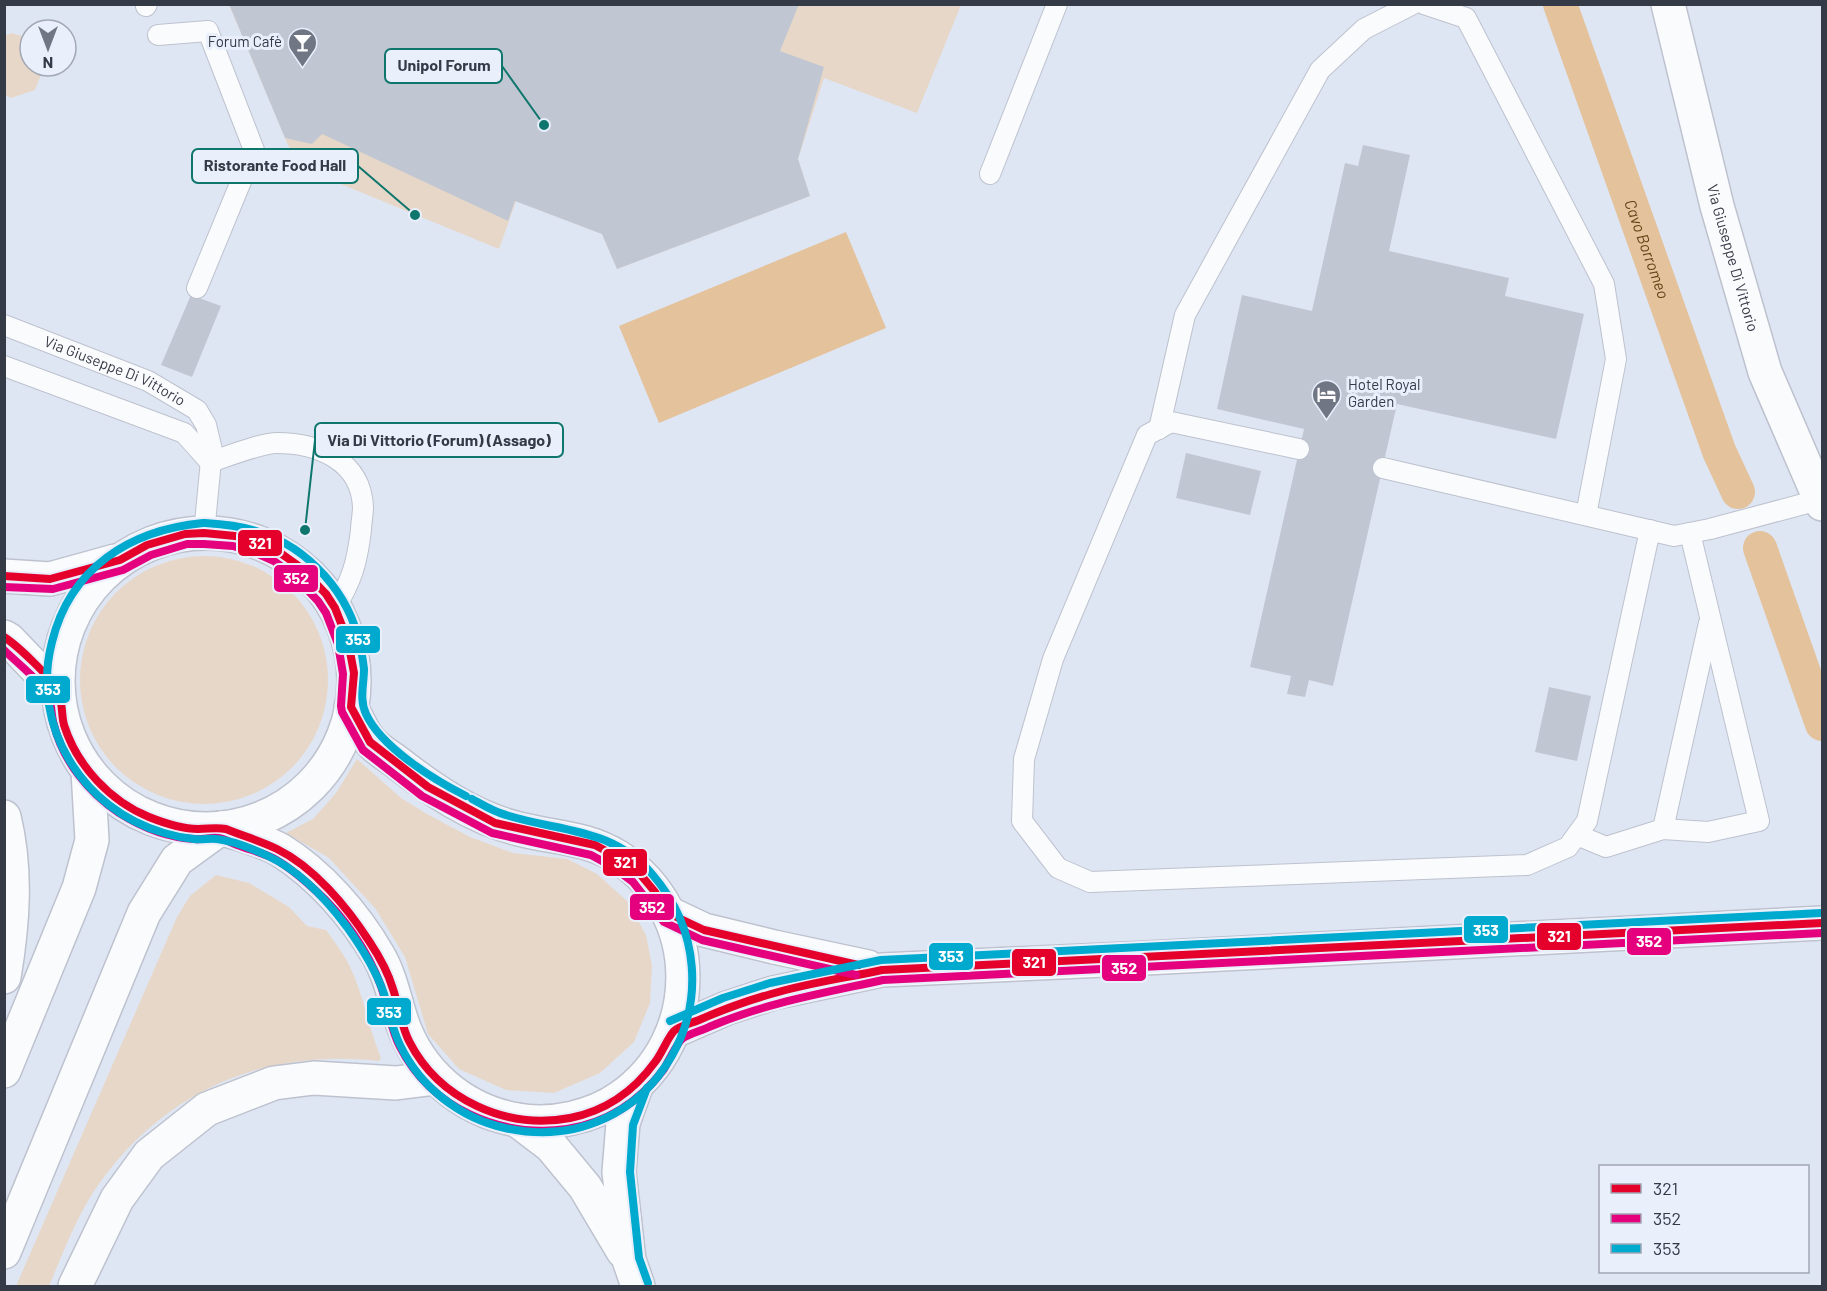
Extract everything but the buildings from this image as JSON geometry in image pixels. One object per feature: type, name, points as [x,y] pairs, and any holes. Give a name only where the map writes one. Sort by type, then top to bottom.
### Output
[{"type":"main road","name":"Via Giuseppe Di Vittorio","points":[[1668,4],[1717,206],[1765,372],[1822,501]]},
{"type":"main road","points":[[204,533],[235,536],[260,543],[279,552],[315,581],[335,608],[344,627],[352,657],[354,687],[346,730],[335,753],[318,777],[295,799],[271,814],[246,823],[221,828],[197,829],[153,819],[126,806],[106,790],[88,771],[67,733],[57,690],[60,653],[69,622],[76,608],[105,572],[140,549],[165,539],[185,534],[204,533]]},
{"type":"main road","points":[[4,576],[51,579],[120,560]]},
{"type":"main road","points":[[4,637],[57,690]]},
{"type":"main road","points":[[221,828],[279,849],[331,892],[357,923],[378,955],[390,980],[401,1019],[411,1043],[425,1066],[457,1096],[481,1110],[517,1120],[555,1121],[578,1117],[600,1109],[621,1098],[637,1084],[662,1055],[674,1031],[681,1005],[684,976],[677,936],[668,913],[655,892],[639,874],[619,858],[595,845],[495,823],[428,787],[370,742],[351,707]]},
{"type":"main road","points":[[4,1071],[82,878],[92,840],[88,771]]},
{"type":"main road","points":[[4,817],[13,888],[11,933],[4,977]]},
{"type":"main road","points":[[4,1252],[144,913],[177,860],[221,828]]},
{"type":"main road","points":[[668,913],[704,930],[882,970]]},
{"type":"main road","points":[[674,1031],[727,1008],[773,993],[882,970],[1822,923]]},
{"type":"main road","points":[[75,1287],[123,1190],[149,1155],[207,1109],[274,1083],[314,1078],[396,1083],[436,1078]]},
{"type":"main road","points":[[634,1273],[619,1172],[623,1123],[637,1084]]},
{"type":"main road","points":[[517,1120],[551,1146],[585,1187],[634,1273]]},
{"type":"lane","points":[[990,174],[1057,4]]},
{"type":"lane","points":[[1159,429],[1185,315],[1320,70],[1364,29],[1413,4]]},
{"type":"lane","points":[[1425,4],[1466,18],[1604,284],[1616,359],[1586,515]]},
{"type":"lane","points":[[158,35],[208,31],[254,150],[197,288]]},
{"type":"lane","name":"Via Giuseppe Di Vittorio","points":[[4,325],[148,381],[197,410],[206,425],[212,450],[204,533]]},
{"type":"lane","points":[[4,366],[184,433],[210,462],[274,443],[308,445],[338,459],[356,479],[363,506],[356,564],[349,586],[335,608]]},
{"type":"lane","points":[[1299,449],[1171,422],[1147,435],[1053,660],[1024,759],[1022,821],[1058,868],[1090,882],[1527,865],[1569,847],[1587,821],[1650,530]]},
{"type":"lane","points":[[1383,468],[1674,536],[1822,501]]},
{"type":"lane","points":[[1577,835],[1606,847],[1663,829],[1708,832],[1759,821],[1690,533]]},
{"type":"lane","points":[[1663,829],[1710,617]]},
{"type":"shaded area","points":[[229,5],[961,5],[917,113],[824,78],[798,159],[810,196],[617,269],[602,234],[516,201],[499,249],[297,166]]},
{"type":"shaded area","points":[[12,33],[18,35],[18,78],[40,78],[35,90],[11,98],[5,95],[4,36]]},
{"type":"shaded area","points":[[846,232],[886,328],[659,423],[619,326]]},
{"type":"shaded area","points":[[192,556],[216,556],[240,561],[263,570],[292,592],[314,621],[319,632],[326,656],[328,680],[326,704],[319,728],[314,739],[292,768],[263,790],[252,795],[216,804],[192,804],[168,799],[145,790],[125,776],[108,759],[94,739],[85,716],[80,692],[80,668],[85,644],[94,621],[108,601],[125,584],[145,570],[168,561]]},
{"type":"shaded area","points":[[357,759],[401,798],[470,837],[513,853],[567,859],[597,874],[627,901],[646,935],[652,966],[650,1003],[634,1042],[600,1073],[554,1093],[506,1090],[459,1069],[428,1034],[405,957],[375,908],[329,858],[286,833],[313,819],[336,793]]},
{"type":"shaded area","points":[[216,875],[249,883],[289,907],[307,926],[326,930],[353,973],[381,1058],[379,1061],[338,1059],[298,1061],[259,1069],[223,1082],[189,1099],[157,1122],[128,1149],[101,1181],[78,1219],[49,1286],[16,1286],[177,917],[190,896]]},
{"type":"waterway","name":"Cavo Borromeo","points":[[1560,4],[1719,451],[1738,492]]},
{"type":"waterway","name":"Cavo Borromeo","points":[[1760,548],[1822,724]]},
{"type":"transit line","name":"353","points":[[203,523],[176,527],[128,544],[107,557],[88,574],[73,593],[61,616],[52,642],[47,673],[49,704],[56,733],[69,760],[87,785],[109,805],[135,822],[175,836],[217,839],[243,846],[280,862],[302,878],[339,917],[368,959],[384,994],[397,1039],[408,1060],[430,1087],[457,1108],[472,1117],[505,1128],[558,1131],[605,1118],[643,1092],[672,1056],[688,1014],[692,967],[680,919],[652,874],[620,847],[584,833],[502,814],[472,799]]},
{"type":"transit line","name":"353","points":[[205,523],[246,528],[259,532],[277,539],[310,561],[337,591],[355,627],[364,669],[363,703],[373,726],[383,738],[410,761],[466,796]]},
{"type":"transit line","name":"321","points":[[4,576],[50,579],[120,560],[147,545],[185,534],[235,536],[260,543],[279,552],[300,567],[326,594],[335,608],[348,641],[354,673],[351,707],[370,742],[428,787],[495,823],[595,845],[619,858],[640,874],[668,913],[704,930],[858,965]]},
{"type":"transit line","name":"352","points":[[4,587],[53,589],[123,570],[151,555],[187,544],[233,546],[274,561],[293,575],[318,601],[326,613],[338,644],[343,674],[342,712],[363,750],[422,796],[492,833],[591,855],[613,867],[633,882],[664,922],[702,940],[856,975]]},
{"type":"transit line","name":"321","points":[[4,637],[33,662],[57,689],[64,725],[70,740],[86,768],[108,792],[121,802],[155,819],[186,828],[226,829],[265,843],[304,866],[340,902],[376,952],[391,983],[406,1035],[422,1062],[438,1080],[477,1106],[522,1119],[546,1121],[570,1118],[607,1105],[638,1082],[657,1059],[672,1034],[682,1026],[785,990],[882,970],[1822,923]]},
{"type":"transit line","name":"352","points":[[4,650],[46,692],[50,700],[54,725],[64,751],[78,775],[97,795],[119,813],[155,831],[185,838],[224,839],[273,858],[295,873],[335,911],[362,947],[381,986],[397,1040],[414,1069],[449,1103],[470,1115],[517,1129],[542,1131],[567,1129],[596,1122],[622,1109],[655,1081],[680,1041],[688,1036],[752,1011],[883,980],[1822,933]]},
{"type":"transit line","name":"353","points":[[670,1021],[723,998],[770,983],[881,960],[1821,913]]},
{"type":"transit line","name":"353","points":[[647,1088],[633,1125],[630,1172],[639,1258],[648,1283]]},
{"type":"place","name":"Forum Cafè","points":[[303,68]]},
{"type":"place","name":"Unipol Forum","points":[[544,125]]},
{"type":"place","name":"Ristorante Food Hall","points":[[415,215]]},
{"type":"place","name":"Hotel Royal Garden","points":[[1327,420]]},
{"type":"place","name":"Via Di Vittorio (Forum) (Assago)","points":[[305,530]]}]
